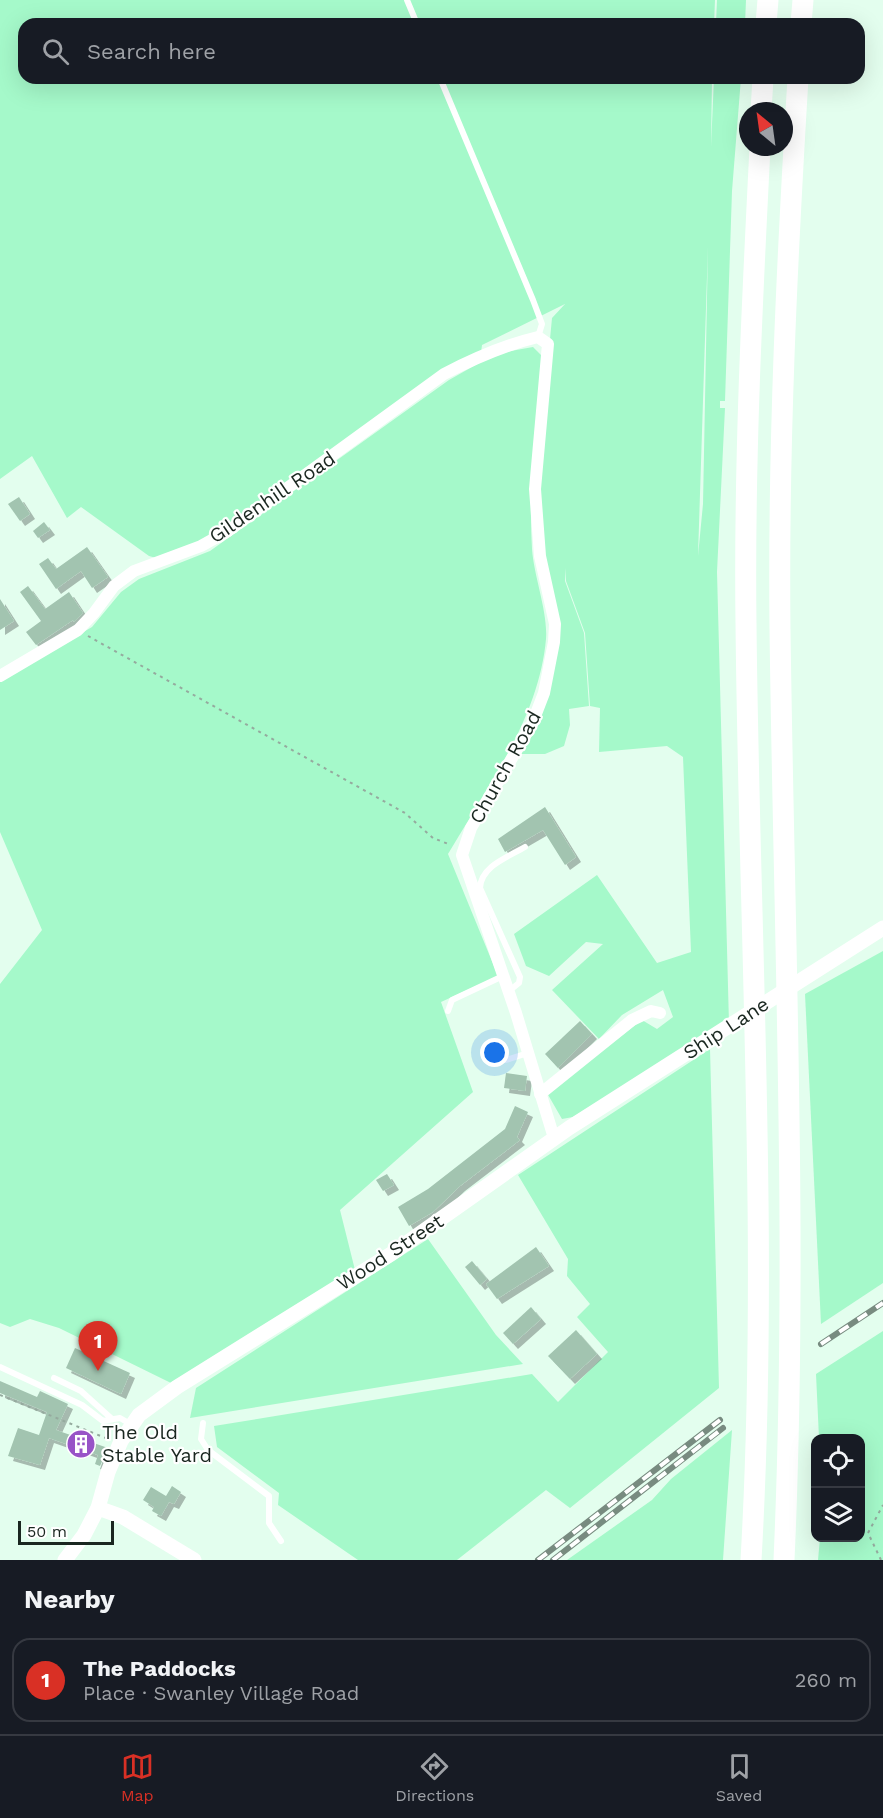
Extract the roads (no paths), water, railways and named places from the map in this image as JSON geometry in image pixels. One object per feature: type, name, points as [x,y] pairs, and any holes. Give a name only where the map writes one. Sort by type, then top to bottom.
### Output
[{"type":"highway","points":[[766,18],[768,0]]},
{"type":"highway","points":[[802,18],[803,0]]},
{"type":"highway","points":[[762,102],[763,84]]},
{"type":"highway","points":[[784,1560],[790,1427],[790,1347],[780,625],[786,286],[798,84]]},
{"type":"highway","points":[[751,1560],[757,1367],[754,1032],[746,609],[751,343],[760,156]]},
{"type":"street","name":"Church Road","points":[[538,337],[550,348],[535,489],[540,556],[555,624],[554,642],[544,693],[532,724],[471,828],[463,849],[465,866],[509,991],[554,1138]]},
{"type":"street","name":"Gildenhill Road","points":[[0,676],[78,630],[114,586],[134,570],[201,546],[228,531],[444,374],[481,355],[538,337]]},
{"type":"street","name":"Ship Lane","points":[[569,1128],[883,928]]},
{"type":"street","points":[[540,1094],[632,1020],[651,1011],[660,1013]]},
{"type":"street","name":"Wood Street","points":[[65,1560],[84,1535],[98,1508],[118,1449],[132,1425],[149,1408],[391,1254],[569,1128]]},
{"type":"street","points":[[98,1508],[123,1517],[194,1560]]},
{"type":"lane","points":[[407,0],[414,18]]},
{"type":"lane","points":[[443,84],[533,300],[542,324],[538,337]]},
{"type":"lane","points":[[509,991],[519,983],[520,977],[480,888],[480,881],[484,872],[525,847]]},
{"type":"lane","points":[[448,1011],[452,1000],[504,976]]},
{"type":"lane","points":[[506,1060],[528,1053]]},
{"type":"lane","points":[[0,1366],[82,1405],[103,1421],[120,1418],[132,1425]]},
{"type":"lane","points":[[54,1378],[81,1391],[113,1419]]},
{"type":"lane","points":[[203,1423],[201,1439],[208,1450],[269,1496],[269,1524],[281,1541]]},
{"type":"railway","points":[[821,1344],[883,1303]]},
{"type":"railway","points":[[538,1560],[720,1420]]},
{"type":"railway","points":[[553,1560],[723,1428]]},
{"type":"place","name":"The Paddocks","points":[[98,1371]]},
{"type":"place","name":"The Old Stable Yard","points":[[81,1444]]}]
